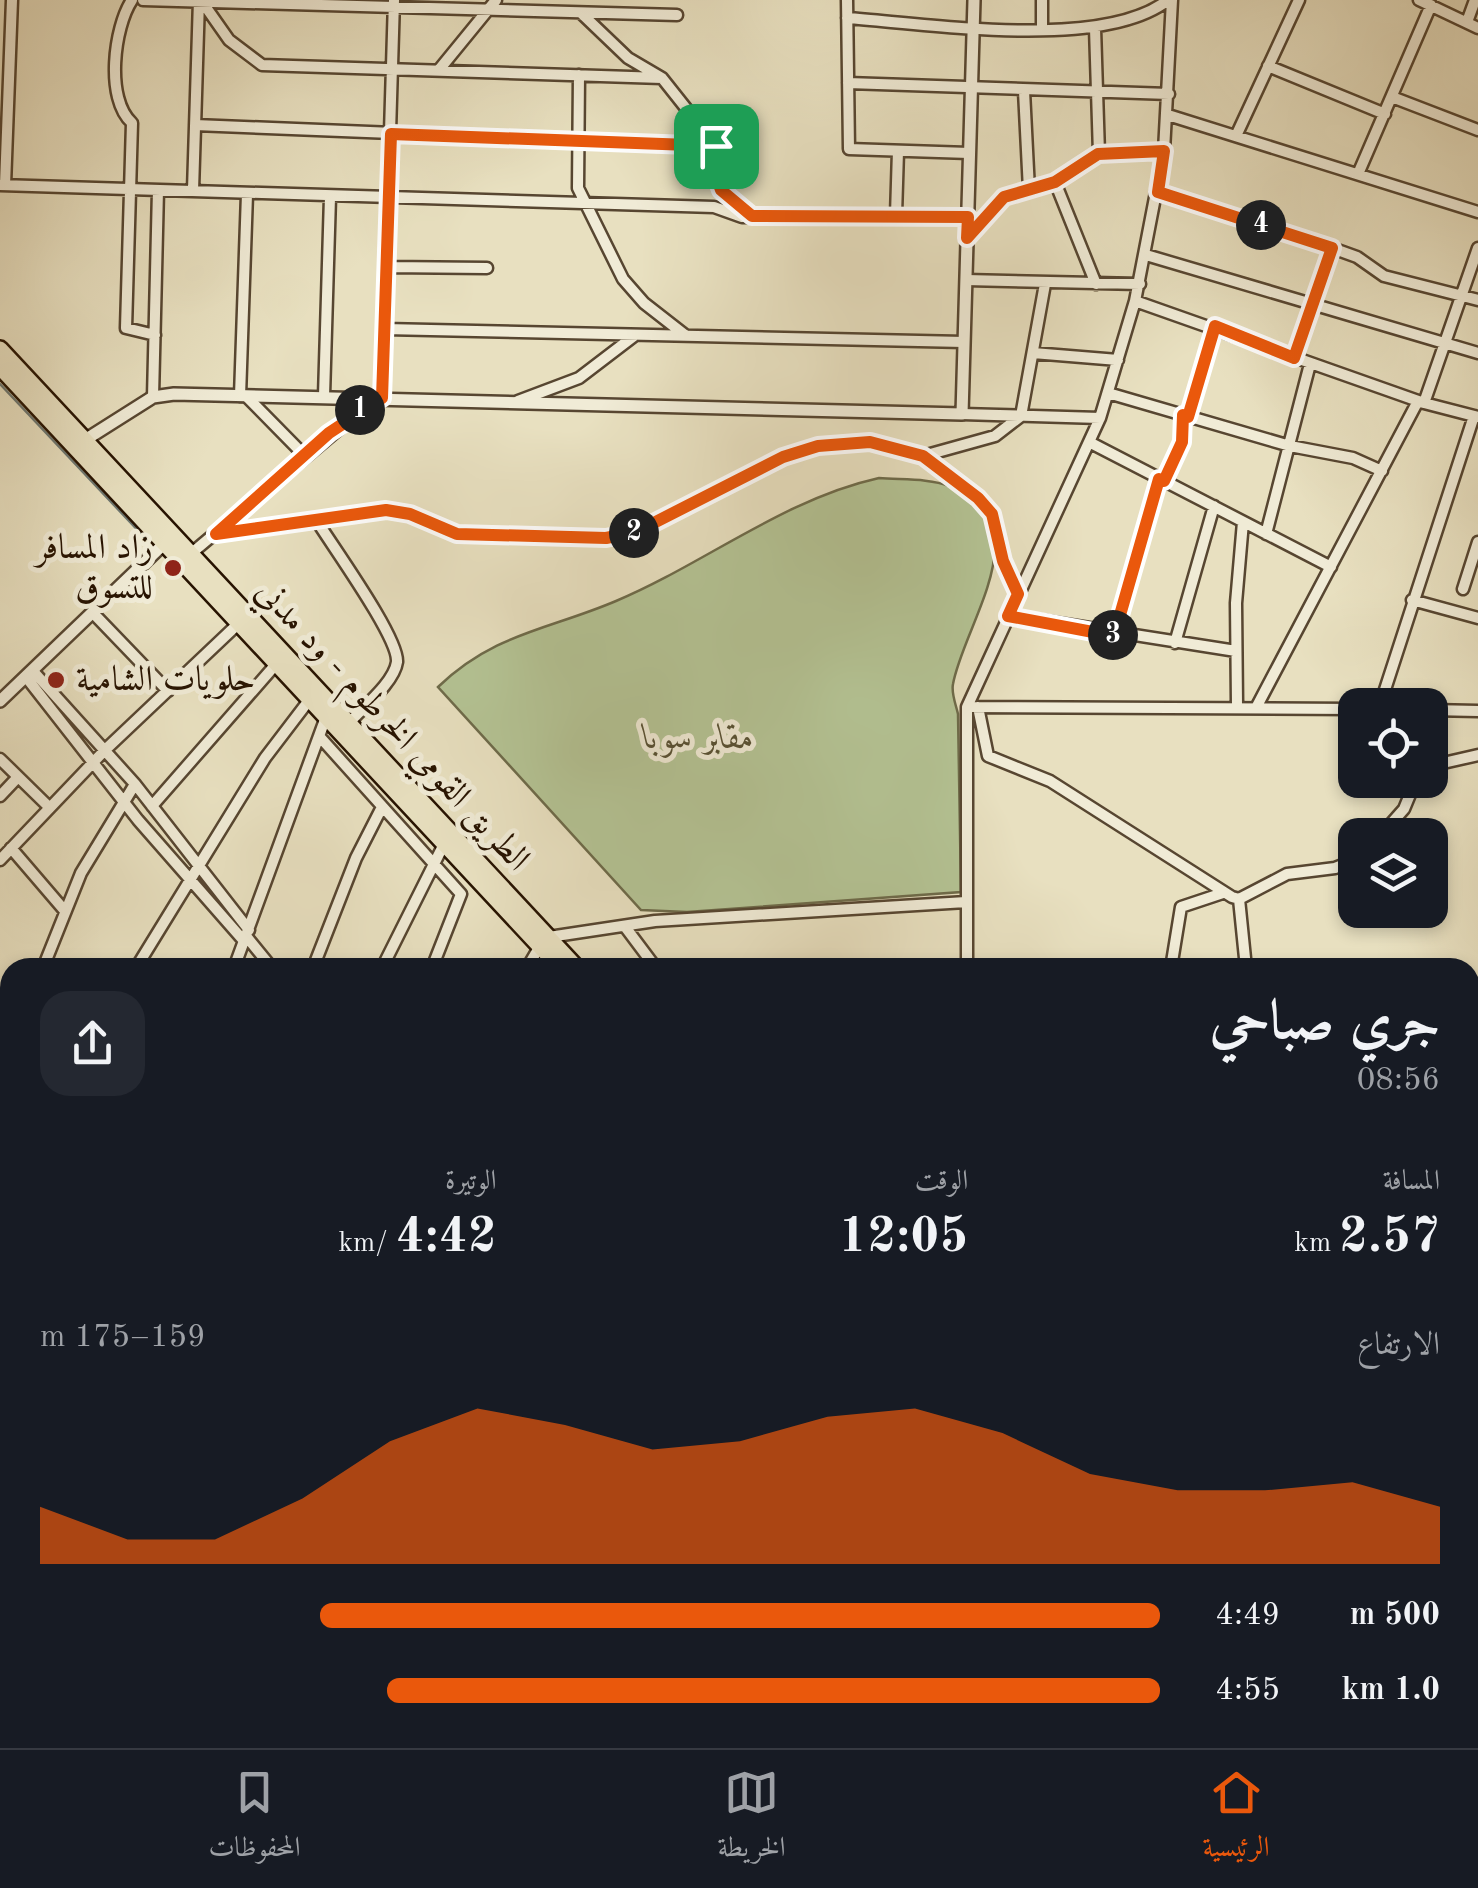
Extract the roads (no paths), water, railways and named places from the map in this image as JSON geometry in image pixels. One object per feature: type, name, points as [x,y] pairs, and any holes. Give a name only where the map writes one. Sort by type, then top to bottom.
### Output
[{"type":"highway","name":"الطريق القومي الخرطوم - ود مدني","points":[[0,350],[187,557],[349,722],[545,942],[565,958]]},
{"type":"highway","name":"الطريق القومي الخرطوم - ود مدني","points":[[0,366],[170,538]]},
{"type":"highway","points":[[187,557],[239,623],[444,844],[545,942],[554,958]]},
{"type":"street","points":[[12,0],[2,185],[714,208],[732,216],[968,217]]},
{"type":"street","points":[[132,0],[118,25],[115,59],[124,116],[132,123],[127,331],[155,335]]},
{"type":"street","points":[[143,0],[394,4],[677,16]]},
{"type":"street","points":[[438,71],[496,0]]},
{"type":"street","points":[[847,0],[848,150],[969,153]]},
{"type":"street","points":[[962,414],[974,0]]},
{"type":"street","points":[[1042,0],[1042,28]]},
{"type":"street","points":[[847,18],[1095,28],[1143,18],[1170,0]]},
{"type":"street","points":[[967,958],[972,707],[1008,616],[1100,418],[1135,302],[1164,151],[1170,0]]},
{"type":"street","points":[[1236,136],[1299,0]]},
{"type":"street","points":[[1419,0],[1478,28]]},
{"type":"street","points":[[1466,22],[1474,0]]},
{"type":"street","points":[[200,2],[229,40],[262,65],[662,78]]},
{"type":"street","points":[[193,190],[200,2]]},
{"type":"street","points":[[187,557],[304,454],[380,397],[394,4]]},
{"type":"street","points":[[1358,174],[1432,5]]},
{"type":"street","points":[[580,13],[628,58],[662,78],[716,146],[714,171],[721,190],[752,216]]},
{"type":"street","points":[[1095,28],[1098,154]]},
{"type":"street","points":[[1268,66],[1385,114]]},
{"type":"street","points":[[579,75],[576,175],[588,206],[623,279],[644,303],[687,336]]},
{"type":"street","points":[[848,83],[1169,94]]},
{"type":"street","points":[[1024,91],[1030,190]]},
{"type":"street","points":[[1392,97],[1478,130]]},
{"type":"street","points":[[1168,116],[1478,212]]},
{"type":"street","points":[[195,125],[716,146]]},
{"type":"street","points":[[896,215],[898,151]]},
{"type":"street","points":[[967,238],[1004,197],[1055,182],[1098,154],[1164,151]]},
{"type":"street","points":[[1055,182],[1096,284]]},
{"type":"street","points":[[153,397],[158,190]]},
{"type":"street","points":[[1158,192],[1357,257],[1381,274],[1478,300]]},
{"type":"street","points":[[247,194],[243,396],[304,454]]},
{"type":"street","points":[[324,396],[330,197]]},
{"type":"street","points":[[1294,358],[1332,248]]},
{"type":"street","points":[[1257,706],[1421,402],[1478,248]]},
{"type":"street","points":[[1146,255],[1478,353]]},
{"type":"street","points":[[387,268],[488,268]]},
{"type":"street","points":[[966,280],[1140,284]]},
{"type":"street","points":[[923,456],[994,436],[1021,416],[1045,284]]},
{"type":"street","points":[[1135,302],[1215,326],[1421,402],[1476,417],[1385,688]]},
{"type":"street","points":[[1114,636],[1162,480],[1182,442],[1186,416],[1215,326]]},
{"type":"street","points":[[385,329],[964,342]]},
{"type":"street","points":[[517,401],[579,378],[634,336]]},
{"type":"street","points":[[1033,353],[1118,360]]},
{"type":"street","points":[[1266,534],[1310,364]]},
{"type":"street","points":[[1108,393],[1290,446],[1353,458],[1382,471]]},
{"type":"street","points":[[85,440],[153,397],[380,397],[1100,418]]},
{"type":"street","points":[[216,534],[397,511],[457,534],[606,538],[636,532],[783,457],[818,446],[870,442],[923,456],[947,471],[992,514],[1003,561],[1018,594]]},
{"type":"street","points":[[1089,442],[1331,567]]},
{"type":"street","points":[[1174,643],[1214,506]]},
{"type":"street","points":[[317,522],[375,611],[396,654],[393,673],[349,722]]},
{"type":"street","points":[[1237,705],[1243,522]]},
{"type":"street","points":[[0,701],[170,538]]},
{"type":"street","points":[[1463,589],[1478,542]]},
{"type":"street","points":[[1412,600],[1478,618]]},
{"type":"street","points":[[93,613],[168,691]]},
{"type":"street","points":[[1008,616],[1114,636],[1236,652]]},
{"type":"street","points":[[0,860],[105,750],[239,623]]},
{"type":"street","points":[[152,806],[277,662]]},
{"type":"street","points":[[30,674],[134,784],[264,958]]},
{"type":"street","points":[[30,674],[94,762],[190,880],[247,936]]},
{"type":"street","points":[[142,958],[265,758],[310,699]]},
{"type":"street","points":[[972,707],[1237,705],[1338,708]]},
{"type":"street","points":[[972,707],[988,756],[1050,781],[1224,893],[1239,899],[1287,874],[1338,867]]},
{"type":"street","points":[[1448,710],[1478,710]]},
{"type":"street","points":[[238,958],[326,717]]},
{"type":"street","points":[[320,736],[380,809],[462,897],[436,958]]},
{"type":"street","points":[[1448,762],[1478,755]]},
{"type":"street","points":[[0,759],[49,806]]},
{"type":"street","points":[[361,785],[374,769]]},
{"type":"street","points":[[0,796],[18,778]]},
{"type":"street","points":[[47,958],[65,911],[134,784]]},
{"type":"street","points":[[317,958],[380,809]]},
{"type":"street","points":[[387,958],[430,865],[444,844]]},
{"type":"street","points":[[12,848],[65,911]]},
{"type":"street","points":[[1173,958],[1181,907],[1224,893]]},
{"type":"street","points":[[1239,899],[1245,958]]},
{"type":"street","points":[[534,958],[545,942],[655,921],[966,902]]},
{"type":"street","points":[[626,928],[648,958]]},
{"type":"waterway","points":[[0,384],[146,539]]},
{"type":"place","name":"زاد المسافر للتسوق","points":[[173,568]]},
{"type":"place","name":"حلويات الشامية","points":[[56,680]]},
{"type":"park label","name":"مقابر سوبا","points":[[699,738]]}]
